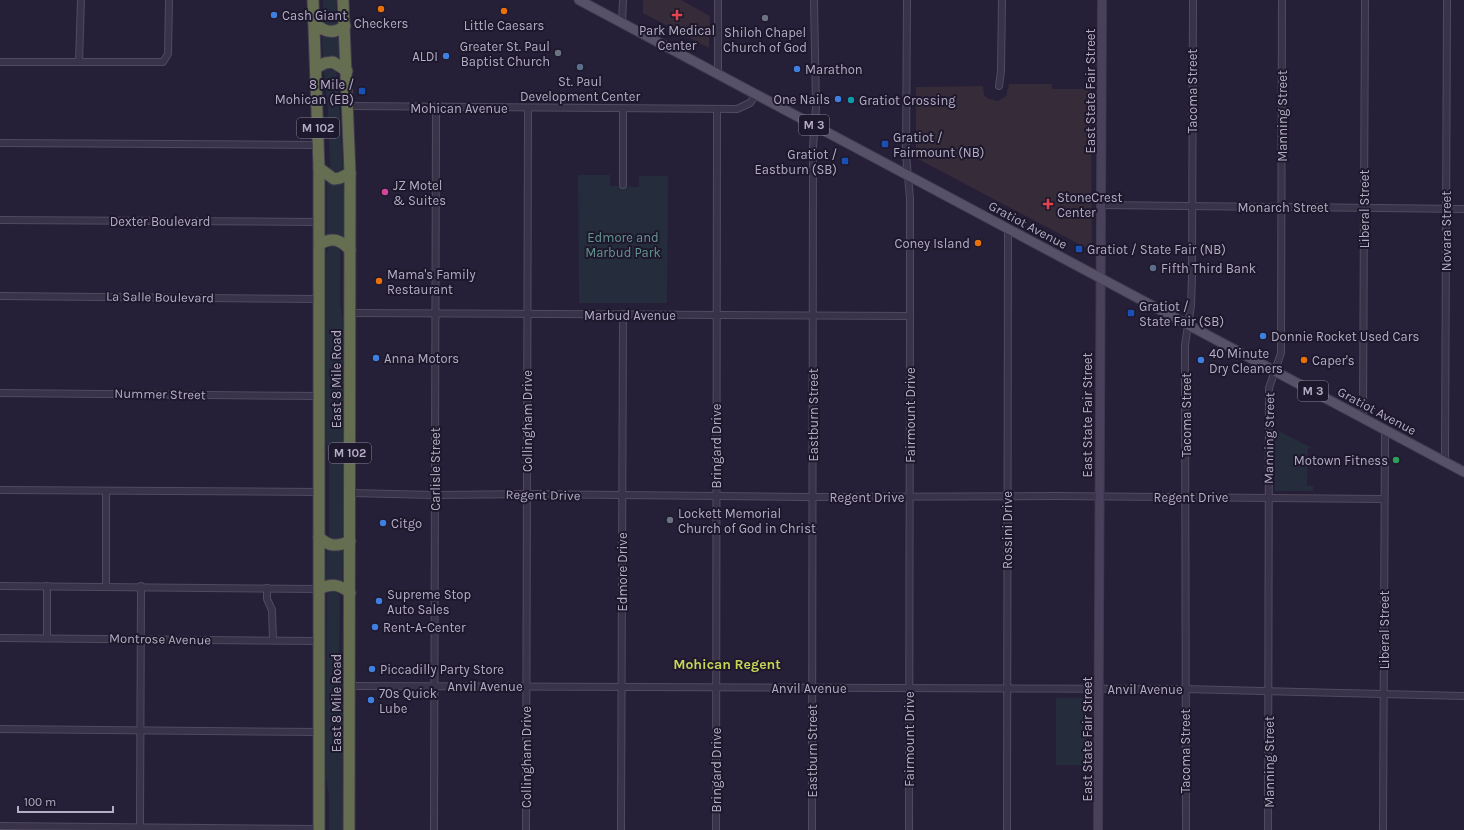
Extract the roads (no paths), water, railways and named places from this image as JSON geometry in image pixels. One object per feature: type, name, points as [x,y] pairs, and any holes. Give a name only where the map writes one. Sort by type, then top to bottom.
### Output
[{"type":"highway","name":"East 8 Mile Road","points":[[313,0],[320,244],[319,829]]},
{"type":"highway","name":"East 8 Mile Road","points":[[344,0],[349,106],[350,173],[349,830]]},
{"type":"highway","points":[[314,22],[319,28],[328,32],[337,31],[345,26]]},
{"type":"highway","points":[[316,68],[325,63],[333,62],[347,71]]},
{"type":"highway","points":[[319,168],[326,175],[334,179],[350,173]]},
{"type":"highway","points":[[320,244],[329,239],[336,239],[350,250]]},
{"type":"highway","points":[[319,537],[334,546],[350,541]]},
{"type":"highway","points":[[319,589],[329,585],[336,585],[350,593]]},
{"type":"main road","name":"Gratiot Avenue","points":[[579,0],[1464,472]]},
{"type":"street","points":[[79,62],[81,0]]},
{"type":"street","points":[[0,62],[156,62],[165,60],[168,54],[169,0]]},
{"type":"street","points":[[622,23],[623,0]]},
{"type":"street","points":[[718,0],[718,75]]},
{"type":"street","name":"Eastburn Street","points":[[812,830],[813,147],[815,126],[814,0]]},
{"type":"street","name":"Fairmount Drive","points":[[907,0],[906,152],[909,176],[910,316],[909,830]]},
{"type":"street","points":[[999,86],[1001,71],[1002,0]]},
{"type":"street","name":"East State Fair Street","points":[[1098,830],[1102,0]]},
{"type":"street","name":"Tacoma Street","points":[[1186,830],[1185,345],[1189,326],[1192,277],[1193,0]]},
{"type":"street","name":"Manning Street","points":[[1268,830],[1269,388],[1281,354],[1282,0]]},
{"type":"street","name":"Liberal Street","points":[[1363,418],[1365,0]]},
{"type":"street","name":"Novara Street","points":[[1445,462],[1447,0]]},
{"type":"street","name":"Mohican Avenue","points":[[349,106],[436,108],[736,109],[744,107],[750,103],[756,94]]},
{"type":"street","name":"Carlisle Street","points":[[434,830],[436,686],[436,108]]},
{"type":"street","name":"Collingham Drive","points":[[526,830],[528,108]]},
{"type":"street","points":[[623,109],[623,185]]},
{"type":"street","name":"Bringard Drive","points":[[716,830],[716,315],[718,109]]},
{"type":"street","points":[[0,143],[318,144]]},
{"type":"street","name":"Monarch Street","points":[[1102,205],[1464,209]]},
{"type":"street","name":"Dexter Boulevard","points":[[0,220],[319,222]]},
{"type":"street","name":"Rossini Drive","points":[[1007,830],[1008,229]]},
{"type":"street","name":"La Salle Boulevard","points":[[0,296],[319,299]]},
{"type":"street","name":"Marbud Avenue","points":[[350,313],[910,316]]},
{"type":"street","name":"Edmore Drive","points":[[621,830],[623,314]]},
{"type":"street","name":"Nummer Street","points":[[0,393],[319,396]]},
{"type":"street","name":"Liberal Street","points":[[1384,830],[1385,430]]},
{"type":"street","points":[[0,490],[319,492]]},
{"type":"street","points":[[106,491],[106,586]]},
{"type":"street","name":"Regent Drive","points":[[350,493],[435,495],[527,494],[812,497],[1099,496],[1384,498]]},
{"type":"street","points":[[0,586],[141,586],[319,589]]},
{"type":"street","points":[[47,586],[47,638]]},
{"type":"street","points":[[140,827],[141,586]]},
{"type":"street","points":[[267,588],[267,599],[272,610],[273,640]]},
{"type":"street","name":"Montrose Avenue","points":[[0,638],[319,640]]},
{"type":"street","name":"Anvil Avenue","points":[[350,686],[1099,690],[1185,689],[1464,696]]},
{"type":"street","points":[[0,729],[319,732]]},
{"type":"street","points":[[0,826],[319,829]]},
{"type":"place","name":"Checkers","points":[[381,9]]},
{"type":"place","name":"Little Caesars","points":[[504,11]]},
{"type":"place","name":"Cash Giant","points":[[274,15]]},
{"type":"place","name":"Park Medical Center","points":[[677,15]]},
{"type":"place","name":"Shiloh Chapel Church of God","points":[[765,18]]},
{"type":"place","name":"Greater St. Paul Baptist Church","points":[[558,53]]},
{"type":"place","name":"ALDI","points":[[446,56]]},
{"type":"place","name":"St. Paul Development Center","points":[[580,67]]},
{"type":"place","name":"Marathon","points":[[797,69]]},
{"type":"place","name":"8 Mile / Mohican (EB)","points":[[362,91]]},
{"type":"place","name":"One Nails","points":[[838,99]]},
{"type":"place","name":"Gratiot Crossing","points":[[851,100]]},
{"type":"place","name":"Gratiot / Fairmount (NB)","points":[[885,144]]},
{"type":"place","name":"Gratiot / Eastburn (SB)","points":[[845,161]]},
{"type":"place","name":"JZ Motel & Suites","points":[[385,192]]},
{"type":"place","name":"StoneCrest Center","points":[[1048,204]]},
{"type":"place","name":"Coney Island","points":[[978,243]]},
{"type":"place","name":"Gratiot / State Fair (NB)","points":[[1079,249]]},
{"type":"place","name":"Fifth Third Bank","points":[[1153,268]]},
{"type":"place","name":"Mama's Family Restaurant","points":[[379,281]]},
{"type":"place","name":"Gratiot / State Fair (SB)","points":[[1131,313]]},
{"type":"place","name":"Donnie Rocket Used Cars","points":[[1263,336]]},
{"type":"place","name":"Anna Motors","points":[[376,358]]},
{"type":"place","name":"40 Minute Dry Cleaners","points":[[1201,360]]},
{"type":"place","name":"Caper's","points":[[1304,360]]},
{"type":"place","name":"Motown Fitness","points":[[1396,460]]},
{"type":"place","name":"Lockett Memorial Church of God in Christ","points":[[670,520]]},
{"type":"place","name":"Citgo","points":[[383,523]]},
{"type":"place","name":"Supreme Stop Auto Sales","points":[[379,601]]},
{"type":"place","name":"Rent-A-Center","points":[[375,627]]},
{"type":"place","name":"Piccadilly Party Store","points":[[372,669]]},
{"type":"place","name":"70s Quick Lube","points":[[371,700]]},
{"type":"district","name":"Mohican Regent","points":[[727,664]]},
{"type":"park label","name":"Edmore and Marbud Park","points":[[623,244]]}]
